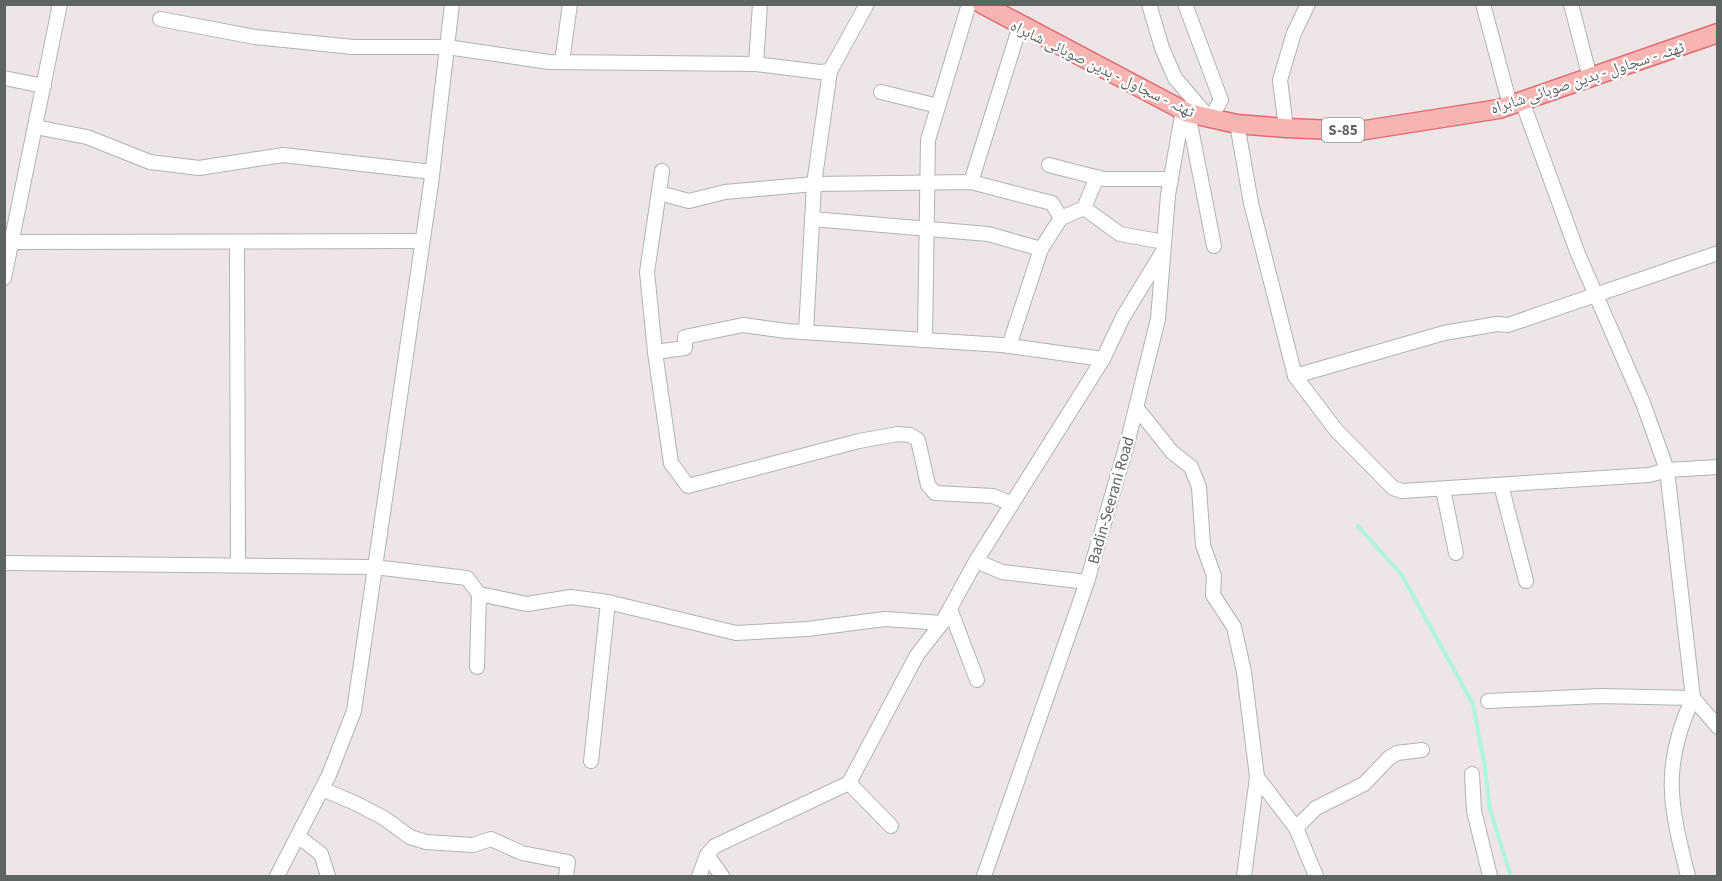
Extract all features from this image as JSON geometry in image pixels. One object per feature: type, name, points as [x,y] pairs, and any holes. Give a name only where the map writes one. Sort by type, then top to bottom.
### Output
[{"type":"main road","name":"ٹھٹہ - سجاول - بدین صوبائی شاہراہ","points":[[982,4],[1185,112],[1237,124],[1359,131],[1516,103],[1718,33]]},
{"type":"street","points":[[4,278],[12,242],[10,221],[35,127],[60,4]]},
{"type":"street","points":[[277,876],[322,789],[354,711],[432,172],[452,4]]},
{"type":"street","points":[[562,62],[570,4]]},
{"type":"street","points":[[756,64],[760,4]]},
{"type":"street","points":[[806,332],[814,184],[830,71],[867,4]]},
{"type":"street","points":[[925,340],[928,140],[969,4]]},
{"type":"street","points":[[1149,4],[1162,48],[1175,78],[1210,119],[1221,100],[1185,4]]},
{"type":"street","points":[[1483,4],[1516,103],[1643,403],[1667,470],[1693,698],[1680,726],[1670,776],[1672,806],[1688,876]]},
{"type":"street","points":[[1570,4],[1590,78]]},
{"type":"street","points":[[1286,128],[1280,80],[1304,5]]},
{"type":"street","points":[[160,19],[255,37],[331,45],[447,47],[488,55],[562,62],[756,64],[820,72],[830,71]]},
{"type":"street","points":[[971,182],[1020,26]]},
{"type":"street","points":[[4,78],[44,86]]},
{"type":"street","points":[[881,92],[938,106]]},
{"type":"street","points":[[1185,112],[1214,246]]},
{"type":"street","name":"Badin-Seerani Road","points":[[984,876],[1087,582],[1136,407],[1158,319],[1171,179],[1185,112]]},
{"type":"street","points":[[1237,124],[1251,203],[1295,376],[1336,430],[1393,488],[1402,491],[1443,489],[1649,475],[1667,470],[1718,467]]},
{"type":"street","points":[[35,127],[87,137],[150,162],[199,168],[283,155],[432,172]]},
{"type":"street","points":[[1049,165],[1097,177],[1171,179]]},
{"type":"street","points":[[662,171],[647,272],[670,463],[688,486],[860,441],[898,434],[910,435],[918,440],[928,485],[935,493],[993,496],[1012,504]]},
{"type":"street","points":[[1009,346],[1041,249],[1061,218],[1084,208],[1097,177]]},
{"type":"street","points":[[659,194],[689,201],[725,192],[814,184],[971,182],[1052,203],[1061,218]]},
{"type":"street","points":[[699,876],[707,855],[715,846],[849,783],[917,655],[942,623],[976,561],[1103,359],[1123,317],[1163,247],[1120,234],[1084,208]]},
{"type":"street","points":[[812,219],[988,234],[1041,249]]},
{"type":"street","points":[[12,242],[422,241]]},
{"type":"street","points":[[237,242],[238,565]]},
{"type":"street","points":[[1295,376],[1444,333],[1497,324],[1508,325],[1595,293],[1718,253]]},
{"type":"street","points":[[656,352],[685,348],[685,337],[743,325],[806,332],[1009,346],[1103,359]]},
{"type":"street","points":[[1136,407],[1172,452],[1191,467],[1199,487],[1203,545],[1214,576],[1213,595],[1234,627],[1244,672],[1257,777],[1244,876]]},
{"type":"street","points":[[1501,485],[1526,580]]},
{"type":"street","points":[[1443,489],[1456,553]]},
{"type":"street","points":[[976,561],[1002,572],[1087,582]]},
{"type":"street","points":[[4,563],[374,567],[467,578],[479,594],[477,667]]},
{"type":"street","points":[[479,594],[527,604],[571,597],[608,602],[736,633],[807,629],[885,619],[942,623]]},
{"type":"street","points":[[591,761],[608,602]]},
{"type":"street","points":[[950,609],[977,680]]},
{"type":"street","points":[[1488,701],[1600,696],[1693,698],[1718,727]]},
{"type":"street","points":[[1296,828],[1316,808],[1364,784],[1389,758],[1397,753],[1422,750]]},
{"type":"street","points":[[1472,774],[1474,811],[1490,876]]},
{"type":"street","points":[[1257,777],[1296,828],[1316,876]]},
{"type":"street","points":[[849,783],[891,826]]},
{"type":"street","points":[[322,789],[384,818],[410,837],[426,842],[473,845],[491,838],[522,854],[568,862],[566,876]]},
{"type":"street","points":[[299,837],[321,854],[328,876]]},
{"type":"street","points":[[707,855],[722,876]]},
{"type":"waterway","points":[[1358,526],[1401,574],[1473,704],[1490,809],[1510,874]]}]
